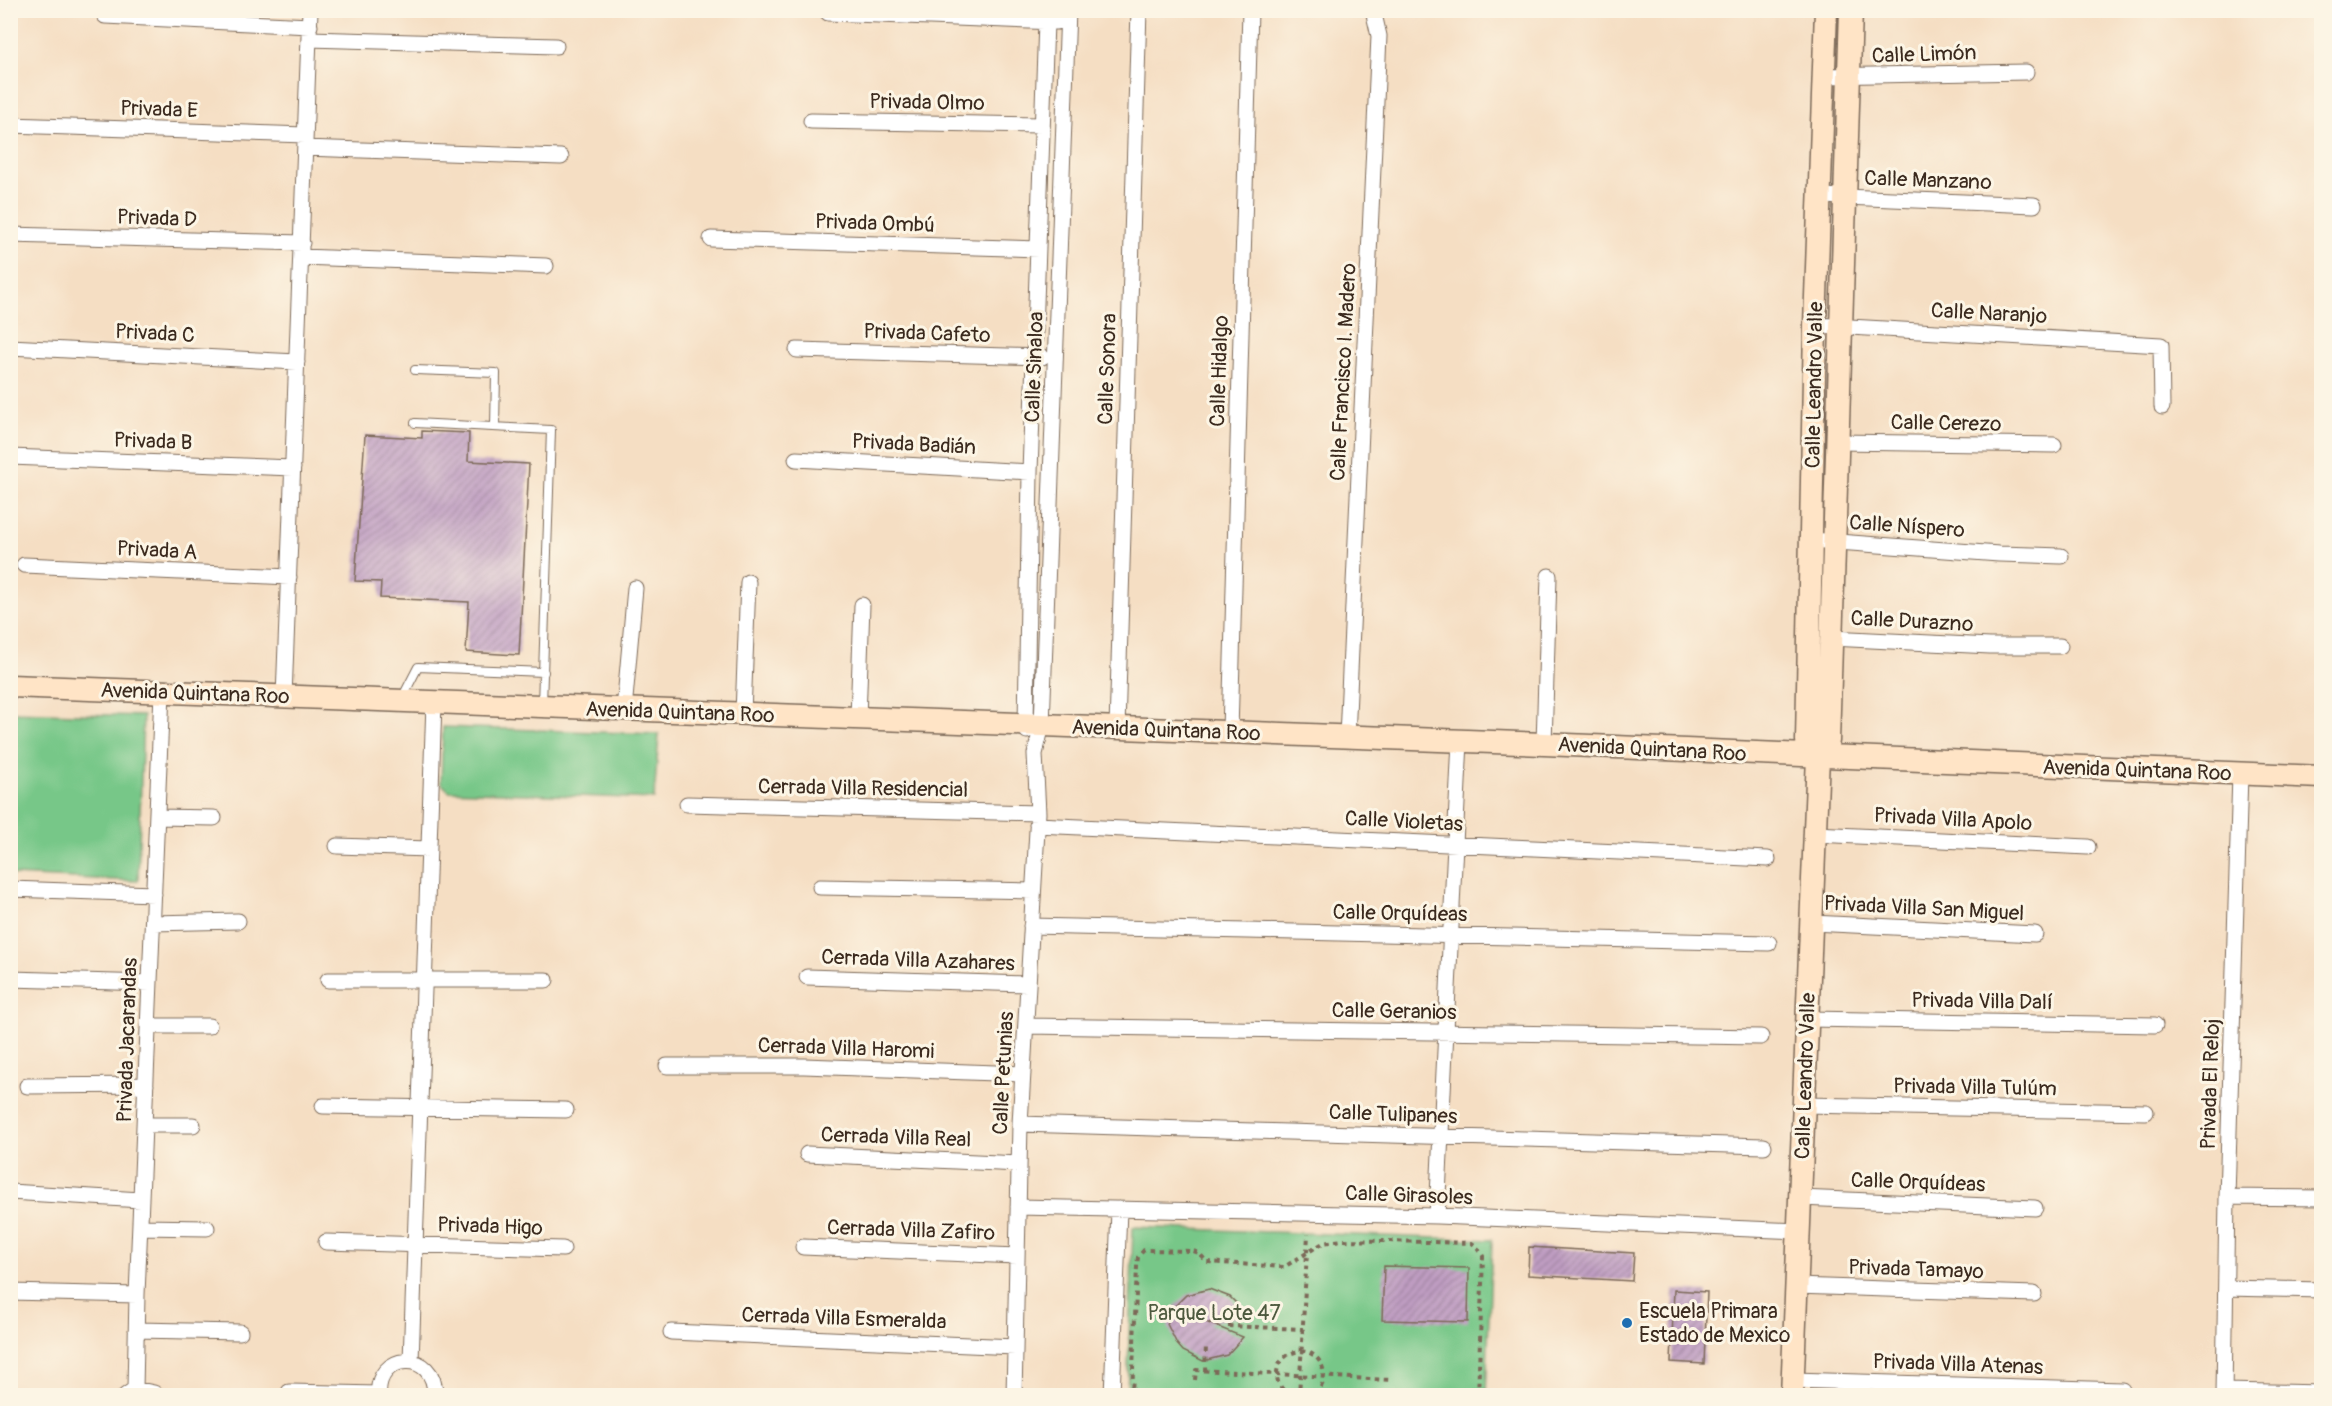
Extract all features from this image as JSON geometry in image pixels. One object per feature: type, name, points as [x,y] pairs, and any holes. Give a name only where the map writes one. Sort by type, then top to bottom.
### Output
[{"type":"main road","name":"Calle Leandro Valle","points":[[1818,756],[1807,741],[1815,325],[1826,10]]},
{"type":"main road","name":"Calle Leandro Valle","points":[[1792,1388],[1818,756],[1828,741],[1851,10]]},
{"type":"main road","name":"Avenida Quintana Roo","points":[[10,686],[1544,744],[2322,777]]},
{"type":"street","points":[[284,697],[310,10]]},
{"type":"street","name":"Calle Sonora","points":[[1117,728],[1139,10]]},
{"type":"street","name":"Calle Hidalgo","points":[[1230,732],[1250,10]]},
{"type":"street","name":"Calle Francisco I. Madero","points":[[1347,737],[1380,36],[1372,10]]},
{"type":"street","points":[[828,13],[1046,22],[1068,16]]},
{"type":"street","points":[[105,16],[309,33],[556,46]]},
{"type":"street","name":"Calle Sinaloa","points":[[1034,726],[1056,358],[1068,16]]},
{"type":"street","name":"Calle Sinaloa","points":[[1034,726],[1030,472],[1046,22]]},
{"type":"street","name":"Calle Limón","points":[[1824,76],[2026,72]]},
{"type":"street","name":"Privada Olmo","points":[[811,121],[1042,125]]},
{"type":"street","name":"Privada E","points":[[10,125],[561,157]]},
{"type":"street","name":"Calle Manzano","points":[[1821,196],[1845,199],[2034,205]]},
{"type":"street","name":"Privada D","points":[[10,235],[301,250],[546,266]]},
{"type":"street","name":"Privada Ombú","points":[[711,239],[1038,249]]},
{"type":"street","name":"Calle Naranjo","points":[[1815,325],[2038,336],[2161,345],[2162,406]]},
{"type":"street","name":"Privada C","points":[[10,347],[297,362]]},
{"type":"street","name":"Privada Cafeto","points":[[796,350],[1056,358]]},
{"type":"street","name":"Calle Cerezo","points":[[1837,442],[2054,446]]},
{"type":"street","name":"Privada B","points":[[10,457],[293,468]]},
{"type":"street","name":"Privada Badián","points":[[796,459],[1030,472]]},
{"type":"street","name":"Calle Níspero","points":[[1811,540],[1999,554],[2061,556]]},
{"type":"street","name":"Privada A","points":[[24,565],[289,577]]},
{"type":"street","points":[[1544,744],[1549,576]]},
{"type":"street","points":[[743,714],[748,582]]},
{"type":"street","points":[[624,710],[635,588]]},
{"type":"street","points":[[858,718],[862,605]]},
{"type":"street","name":"Calle Durazno","points":[[1831,638],[1990,646],[2060,646]]},
{"type":"street","name":"Privada Jacarandas","points":[[156,1395],[130,1392],[136,1330],[162,692]]},
{"type":"street","points":[[411,1361],[434,703]]},
{"type":"street","name":"Calle Petunias","points":[[1014,1395],[1020,1124],[1037,819],[1034,726]]},
{"type":"street","points":[[1437,1216],[1460,741]]},
{"type":"street","name":"Privada El Reloj","points":[[2224,1393],[2227,1197],[2240,774]]},
{"type":"street","name":"Cerrada Villa Residencial","points":[[687,804],[1037,819]]},
{"type":"street","points":[[157,817],[214,818]]},
{"type":"street","name":"Calle Violetas","points":[[1037,819],[1455,844],[1768,859]]},
{"type":"street","name":"Privada Villa Apolo","points":[[1815,834],[2088,847]]},
{"type":"street","points":[[337,846],[429,849]]},
{"type":"street","points":[[820,886],[1033,891]]},
{"type":"street","points":[[10,889],[154,894]]},
{"type":"street","points":[[153,923],[238,921]]},
{"type":"street","name":"Privada Villa San Miguel","points":[[1812,923],[2035,934]]},
{"type":"street","name":"Calle Orquídeas","points":[[1031,926],[1769,943]]},
{"type":"street","name":"Cerrada Villa Azahares","points":[[807,977],[1028,984]]},
{"type":"street","points":[[10,979],[150,982]]},
{"type":"street","points":[[328,980],[546,981]]},
{"type":"street","name":"Privada Villa Dalí","points":[[1808,1019],[2155,1025]]},
{"type":"street","points":[[148,1026],[209,1026]]},
{"type":"street","name":"Calle Geranios","points":[[1026,1026],[1761,1037]]},
{"type":"street","name":"Cerrada Villa Haromi","points":[[667,1066],[804,1066],[1023,1074]]},
{"type":"street","points":[[27,1086],[146,1085]]},
{"type":"street","name":"Privada Villa Tulúm","points":[[1804,1105],[2146,1112]]},
{"type":"street","points":[[322,1106],[566,1110]]},
{"type":"street","name":"Calle Tulipanes","points":[[1020,1124],[1764,1146]]},
{"type":"street","points":[[144,1125],[193,1125]]},
{"type":"street","name":"Cerrada Villa Real","points":[[807,1154],[1019,1164]]},
{"type":"street","points":[[10,1192],[141,1200]]},
{"type":"street","points":[[2227,1197],[2322,1198]]},
{"type":"street","name":"Calle Orquídeas","points":[[1800,1198],[2035,1208]]},
{"type":"street","name":"Calle Girasoles","points":[[1018,1207],[1437,1216],[1799,1231]]},
{"type":"street","points":[[1112,1395],[1119,1209]]},
{"type":"street","points":[[140,1227],[207,1228]]},
{"type":"street","name":"Privada Higo","points":[[326,1242],[563,1249]]},
{"type":"street","name":"Cerrada Villa Zafiro","points":[[803,1247],[1017,1256]]},
{"type":"street","name":"Privada Tamayo","points":[[1796,1286],[2034,1294]]},
{"type":"street","points":[[2226,1288],[2322,1290]]},
{"type":"street","points":[[10,1292],[137,1295]]},
{"type":"street","points":[[136,1330],[240,1332]]},
{"type":"street","name":"Cerrada Villa Esmeralda","points":[[671,1332],[1015,1347]]},
{"type":"street","points":[[289,1392],[378,1395],[379,1381],[386,1370],[397,1362],[411,1361],[426,1368],[436,1382],[435,1395]]},
{"type":"street","name":"Privada Villa Atenas","points":[[1792,1388],[2122,1390]]},
{"type":"street","points":[[2224,1393],[2322,1393]]},
{"type":"street","points":[[12,1395],[21,1395]]},
{"type":"lane","points":[[415,370],[496,373],[495,428]]},
{"type":"lane","points":[[415,423],[551,430],[542,706]]},
{"type":"lane","points":[[401,701],[418,667],[544,672]]},
{"type":"path","points":[[1299,1395],[1308,1234]]},
{"type":"path","points":[[1132,1395],[1138,1257],[1144,1250],[1193,1251],[1199,1253],[1207,1262],[1284,1267],[1323,1243],[1336,1240],[1472,1243],[1477,1246],[1483,1256],[1478,1395]]},
{"type":"path","points":[[1228,1326],[1303,1329]]},
{"type":"path","points":[[1205,1371],[1206,1346]]},
{"type":"path","points":[[1290,1395],[1282,1390],[1277,1374],[1278,1366],[1285,1356],[1296,1351],[1309,1352],[1319,1359],[1324,1376],[1323,1384],[1315,1394],[1310,1395]]},
{"type":"path","points":[[1195,1380],[1196,1370],[1391,1380]]},
{"type":"green space","points":[[11,712],[143,716],[138,881],[11,875]]},
{"type":"green space","points":[[443,727],[659,734],[654,799],[449,791],[441,783]]},
{"type":"green space","name":"Parque Lote 47","points":[[1133,1227],[1492,1240],[1486,1395],[1127,1396]]},
{"type":"building","points":[[422,431],[469,433],[468,461],[529,464],[519,655],[466,652],[469,602],[380,598],[381,582],[355,581],[365,435],[422,438]]},
{"type":"building","points":[[1529,1247],[1634,1253],[1632,1281],[1528,1275]]},
{"type":"building","points":[[1384,1266],[1469,1268],[1468,1322],[1382,1320]]},
{"type":"building","points":[[1209,1289],[1230,1297],[1237,1304],[1243,1316],[1208,1323],[1243,1337],[1227,1355],[1203,1361],[1183,1351],[1167,1324],[1174,1307],[1186,1295]]},
{"type":"building","points":[[1674,1290],[1707,1292],[1704,1364],[1671,1362]]},
{"type":"place","name":"Escuela Primara Estado de Mexico","points":[[1627,1323]]}]
